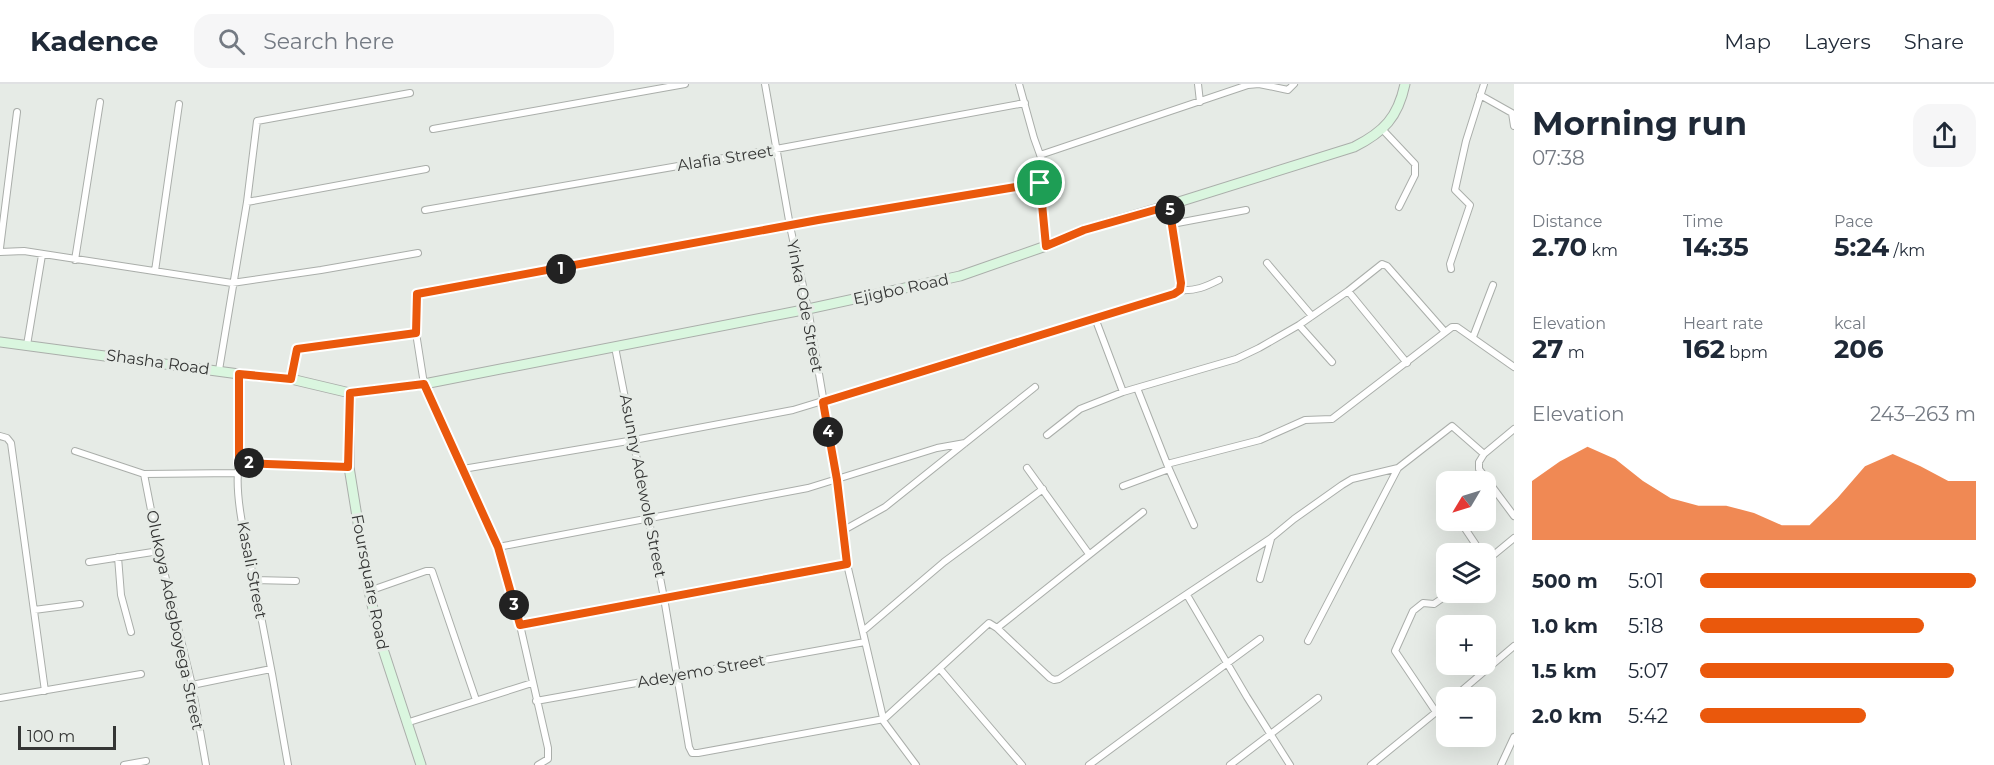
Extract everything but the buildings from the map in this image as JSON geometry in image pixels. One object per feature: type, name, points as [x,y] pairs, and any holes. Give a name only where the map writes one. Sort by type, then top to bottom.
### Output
[{"type":"street","points":[[433,129],[685,84]]},
{"type":"street","name":"Yinka Ode Street","points":[[765,84],[790,226],[808,309],[837,480],[847,564],[886,725],[916,765]]},
{"type":"street","points":[[1019,84],[1044,170],[1040,183],[1046,246]]},
{"type":"street","points":[[1198,84],[1200,102]]},
{"type":"street","points":[[1040,154],[1248,85],[1259,84],[1288,90],[1294,84]]},
{"type":"street","name":"Ejigbo Road","points":[[350,393],[424,384],[808,309],[960,276],[1084,230],[1169,206],[1354,147],[1370,139],[1393,117],[1401,101],[1405,84]]},
{"type":"street","points":[[1451,269],[1450,264],[1470,205],[1455,190],[1466,141],[1484,84]]},
{"type":"street","points":[[219,370],[247,202],[257,121],[410,93]]},
{"type":"street","points":[[1480,95],[1512,112],[1514,126]]},
{"type":"street","points":[[75,260],[100,102]]},
{"type":"street","name":"Alafia Street","points":[[425,210],[776,149],[1025,102]]},
{"type":"street","points":[[155,272],[179,104]]},
{"type":"street","points":[[17,112],[0,250],[24,251],[232,283],[418,253]]},
{"type":"street","points":[[1382,129],[1415,164],[1415,175],[1399,207]]},
{"type":"street","points":[[247,202],[426,169]]},
{"type":"street","points":[[538,765],[548,759],[548,748],[520,625],[498,547],[424,384],[416,333],[417,294],[1040,183]]},
{"type":"street","points":[[1169,206],[1181,283],[1180,290]]},
{"type":"street","points":[[1172,224],[1246,210]]},
{"type":"street","points":[[27,345],[42,255]]},
{"type":"street","points":[[1267,263],[1312,316]]},
{"type":"street","points":[[1047,435],[1080,409],[1123,392],[1236,359],[1259,348],[1299,325],[1384,264],[1445,332]]},
{"type":"street","points":[[463,469],[793,410],[1174,294],[1180,290],[1194,291],[1219,280]]},
{"type":"street","points":[[1473,337],[1492,285]]},
{"type":"street","points":[[1348,291],[1407,363]]},
{"type":"street","points":[[1095,318],[1123,392]]},
{"type":"street","points":[[1299,325],[1332,362]]},
{"type":"street","points":[[1124,486],[1168,467],[1260,441],[1305,420],[1332,419],[1452,327],[1457,327],[1473,337],[1514,367]]},
{"type":"street","points":[[291,379],[297,349],[416,333]]},
{"type":"street","name":"Shasha Road","points":[[0,342],[291,379],[350,393]]},
{"type":"street","name":"Asunny Adewole Street","points":[[615,347],[650,518],[689,747],[692,753],[884,719]]},
{"type":"street","name":"Kasali Street","points":[[239,374],[237,473],[243,525],[288,765]]},
{"type":"street","points":[[844,530],[885,507],[1035,387]]},
{"type":"street","points":[[1137,388],[1194,525]]},
{"type":"street","name":"Foursquare Road","points":[[350,393],[348,467],[369,591],[380,640],[421,765]]},
{"type":"street","points":[[884,719],[989,623],[1054,680],[1187,595],[1271,538],[1342,485],[1352,479],[1398,468],[1452,426],[1484,454]]},
{"type":"street","points":[[1514,429],[1484,454],[1479,462],[1479,468],[1514,516]]},
{"type":"street","points":[[0,436],[7,438],[11,443],[45,691]]},
{"type":"street","points":[[498,547],[808,488],[937,448],[965,443]]},
{"type":"street","points":[[75,451],[144,474],[237,473]]},
{"type":"street","points":[[239,463],[348,467]]},
{"type":"street","points":[[1027,468],[1089,554]]},
{"type":"street","points":[[1308,641],[1398,468]]},
{"type":"street","name":"Olukoya Adegboyega Street","points":[[144,474],[159,551],[192,685],[206,765]]},
{"type":"street","points":[[863,631],[944,562],[1043,489]]},
{"type":"street","points":[[997,628],[1143,512]]},
{"type":"street","points":[[1260,579],[1271,538]]},
{"type":"street","points":[[1496,552],[1514,538]]},
{"type":"street","points":[[89,562],[159,551]]},
{"type":"street","points":[[118,557],[122,595],[131,632]]},
{"type":"street","points":[[520,625],[847,564]]},
{"type":"street","points":[[369,591],[426,571],[432,571],[476,700]]},
{"type":"street","points":[[254,580],[296,581]]},
{"type":"street","points":[[1187,595],[1290,765]]},
{"type":"street","points":[[34,610],[80,603]]},
{"type":"street","points":[[1371,765],[1436,712],[1395,651],[1413,611],[1423,603],[1436,603]]},
{"type":"street","points":[[1089,765],[1260,639]]},
{"type":"street","name":"Adeyemo Street","points":[[537,701],[865,642]]},
{"type":"street","points":[[1466,687],[1514,646]]},
{"type":"street","points":[[192,685],[271,669]]},
{"type":"street","points":[[940,669],[1022,765]]},
{"type":"street","points":[[0,698],[141,674]]},
{"type":"street","points":[[406,723],[532,683]]},
{"type":"street","points":[[1230,765],[1318,698]]},
{"type":"street","points":[[1500,765],[1514,737]]},
{"type":"street","points":[[124,765],[146,761]]},
{"type":"route","points":[[1040,183],[1046,246],[1084,230],[1169,206],[1181,283],[1180,290],[1174,294],[823,402],[837,480],[847,564],[520,625],[498,547],[424,384],[350,393],[348,467],[239,463],[239,374],[291,379],[297,349],[416,333],[417,294],[818,220],[1040,183]]}]
